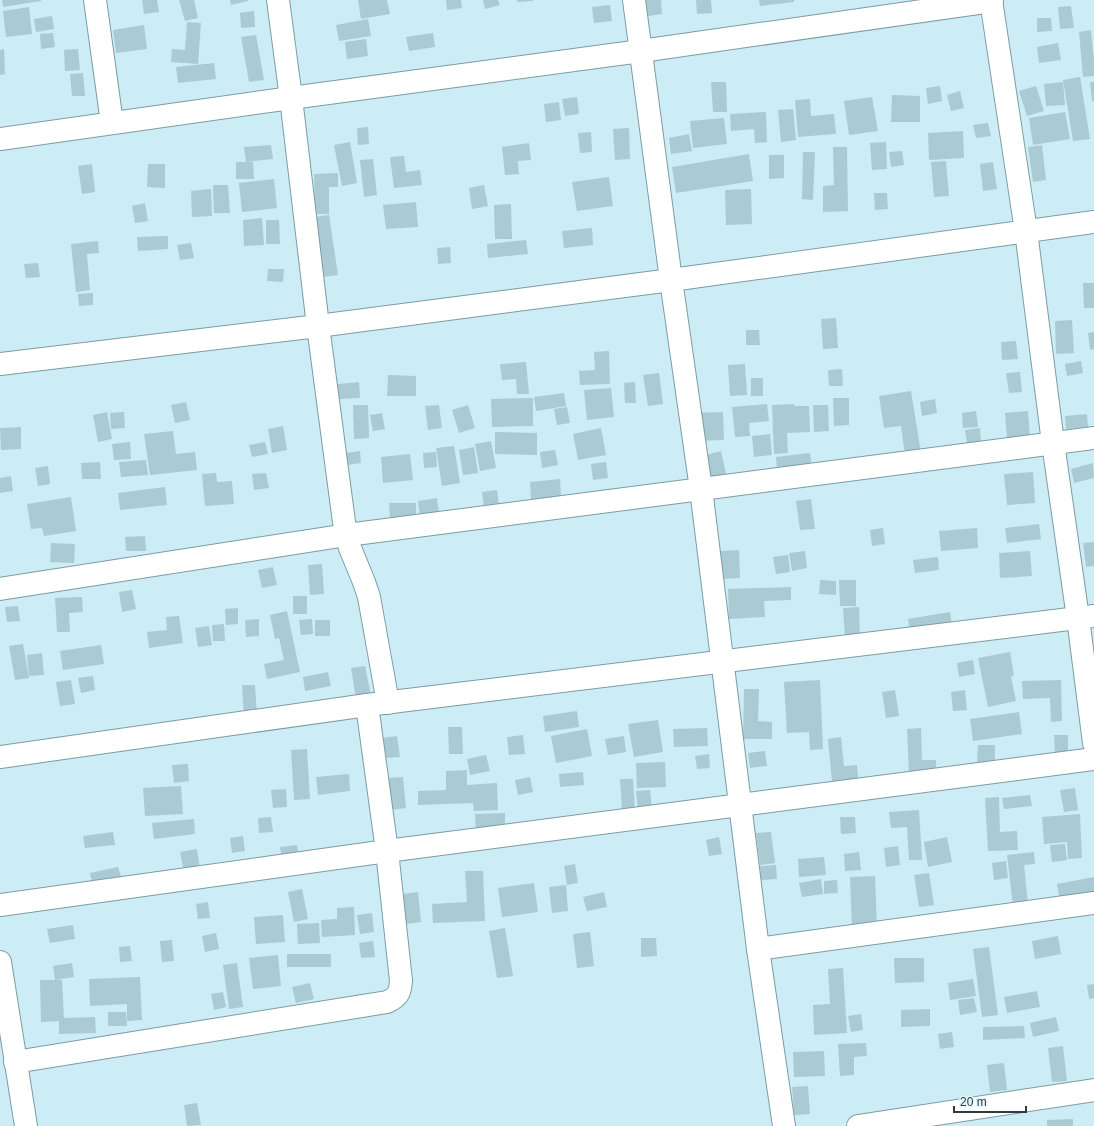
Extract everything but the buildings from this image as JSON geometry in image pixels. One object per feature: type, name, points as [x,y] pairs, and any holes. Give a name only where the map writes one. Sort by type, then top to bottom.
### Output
[{"type":"street","points":[[95,0],[112,123]]},
{"type":"street","points":[[278,0],[318,326],[346,535],[369,597],[388,702]]},
{"type":"street","points":[[634,0],[671,280],[701,489],[758,949],[784,1126]]},
{"type":"street","points":[[0,138],[641,51],[992,0],[1026,231],[1053,443],[1086,617],[1094,743]]},
{"type":"street","points":[[0,364],[318,326],[671,280],[1094,222]]},
{"type":"street","points":[[0,589],[346,535],[1094,438]]},
{"type":"street","points":[[0,757],[388,702],[1086,617]]},
{"type":"street","points":[[15,1062],[387,1002],[396,998],[400,990],[401,981],[387,851],[367,705]]},
{"type":"street","points":[[0,905],[387,851],[1094,760]]},
{"type":"street","points":[[758,949],[1094,903]]},
{"type":"street","points":[[0,962],[2,992],[26,1126]]},
{"type":"street","points":[[858,1126],[1094,1090]]}]
